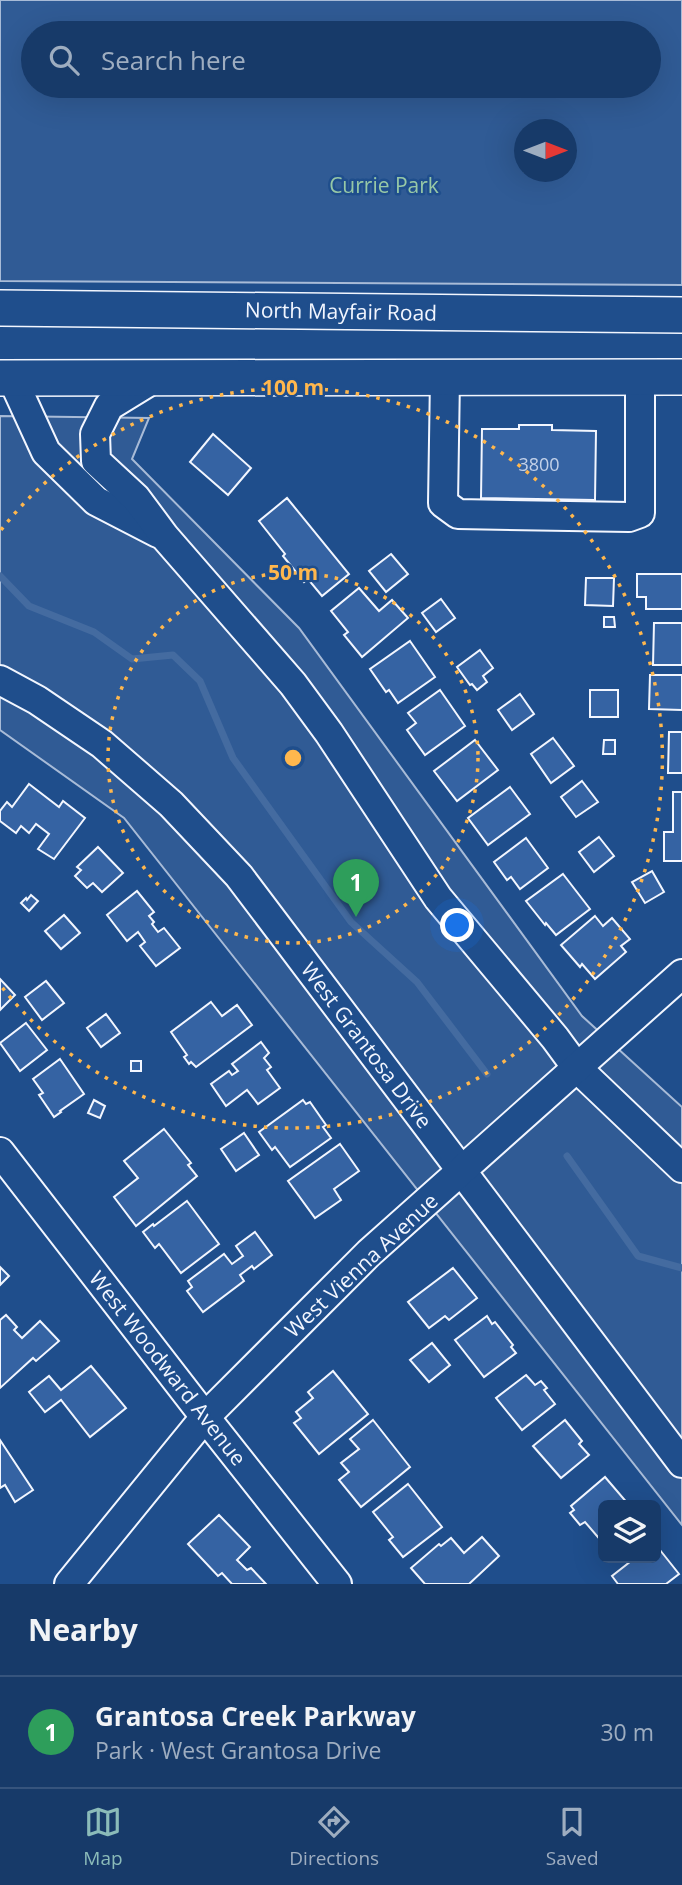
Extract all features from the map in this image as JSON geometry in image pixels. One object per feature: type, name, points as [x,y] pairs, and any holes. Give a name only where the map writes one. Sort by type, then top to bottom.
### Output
[{"type":"main road","name":"North Mayfair Road","points":[[0,308],[682,315]]},
{"type":"main road","points":[[6,378],[682,377]]},
{"type":"street","points":[[445,378],[443,503],[458,514],[629,517],[640,513],[640,377]]},
{"type":"street","points":[[6,378],[46,452],[96,501],[165,537]]},
{"type":"street","points":[[153,379],[109,406],[95,434],[96,461],[136,498],[165,537],[293,684],[329,733],[438,898],[577,1068],[682,1168]]},
{"type":"street","name":"West Grantosa Drive","points":[[0,680],[37,700],[102,744],[171,804],[239,876],[682,1462]]},
{"type":"street","name":"West Vienna Avenue","points":[[69,1584],[205,1417],[369,1253],[682,974]]},
{"type":"street","name":"West Woodward Avenue","points":[[0,1152],[337,1584]]},
{"type":"shaded area","name":"Currie Park","points":[[0,0],[682,0],[682,285],[0,281]]},
{"type":"shaded area","points":[[0,416],[149,418],[132,459],[299,628],[582,1016],[682,1107],[682,1525],[124,818],[0,730]]},
{"type":"building","points":[[519,425],[552,425],[552,430],[596,431],[595,500],[481,498],[482,429],[519,429]]},
{"type":"building","points":[[213,434],[251,468],[228,495],[190,462]]},
{"type":"building","points":[[287,498],[349,574],[322,596],[308,579],[304,582],[259,521]]},
{"type":"building","points":[[391,554],[408,574],[386,592],[369,571]]},
{"type":"building","points":[[637,574],[682,574],[682,609],[646,609],[646,597],[637,597]]},
{"type":"building","points":[[586,578],[614,578],[613,606],[585,605]]},
{"type":"building","points":[[359,588],[379,611],[392,600],[408,618],[362,657],[344,635],[348,632],[331,611]]},
{"type":"building","points":[[441,599],[455,618],[436,632],[422,613]]},
{"type":"building","points":[[604,617],[614,617],[615,627],[604,627]]},
{"type":"building","points":[[654,623],[682,623],[682,665],[653,665]]},
{"type":"building","points":[[410,641],[435,677],[398,703],[389,690],[386,692],[370,669]]},
{"type":"building","points":[[480,650],[493,668],[483,676],[487,682],[477,690],[457,667]]},
{"type":"building","points":[[650,675],[682,675],[682,710],[649,709]]},
{"type":"building","points":[[440,690],[465,726],[425,755],[407,730],[416,723],[408,713]]},
{"type":"building","points":[[590,690],[618,690],[618,717],[590,717]]},
{"type":"building","points":[[520,694],[534,714],[512,730],[498,710]]},
{"type":"building","points":[[669,732],[682,732],[682,773],[668,773]]},
{"type":"building","points":[[553,738],[574,766],[551,783],[531,754]]},
{"type":"building","points":[[475,740],[498,770],[457,801],[434,771]]},
{"type":"building","points":[[604,740],[615,740],[615,754],[603,754]]},
{"type":"building","points":[[582,781],[598,802],[576,817],[561,797]]},
{"type":"building","points":[[29,784],[59,807],[63,801],[85,818],[54,859],[38,849],[49,834],[36,824],[29,833],[21,826],[16,833],[0,821],[0,811],[7,802],[12,807]]},
{"type":"building","points":[[510,787],[530,814],[488,845],[468,818]]},
{"type":"building","points":[[673,792],[682,792],[682,861],[664,861],[664,832],[673,832]]},
{"type":"building","points":[[599,837],[614,856],[594,872],[579,852]]},
{"type":"building","points":[[526,838],[548,868],[520,889],[511,877],[507,880],[494,862]]},
{"type":"building","points":[[98,847],[123,873],[102,892],[93,883],[87,888],[75,876],[81,870],[77,867]]},
{"type":"building","points":[[652,871],[664,892],[645,903],[632,882]]},
{"type":"building","points":[[563,874],[590,909],[556,935],[526,901]]},
{"type":"building","points":[[137,891],[154,912],[149,916],[158,932],[164,928],[180,948],[156,966],[140,946],[145,942],[138,932],[127,941],[107,915]]},
{"type":"building","points":[[31,895],[38,901],[29,911],[21,903]]},
{"type":"building","points":[[64,915],[80,933],[61,949],[45,931]]},
{"type":"building","points":[[595,916],[603,926],[612,918],[630,939],[621,946],[626,952],[595,979],[582,964],[580,967],[561,945]]},
{"type":"building","points":[[0,979],[15,995],[0,1010]]},
{"type":"building","points":[[46,981],[64,1003],[42,1020],[25,997]]},
{"type":"building","points":[[211,1002],[222,1016],[237,1005],[252,1025],[196,1067],[191,1062],[189,1064],[184,1057],[187,1055],[171,1032]]},
{"type":"building","points":[[106,1014],[120,1033],[101,1047],[87,1028]]},
{"type":"building","points":[[26,1023],[47,1050],[20,1071],[0,1043]]},
{"type":"building","points":[[261,1042],[269,1053],[264,1058],[271,1067],[267,1070],[280,1088],[258,1104],[247,1090],[226,1106],[211,1084],[229,1071],[232,1075],[238,1071],[232,1064]]},
{"type":"building","points":[[60,1059],[84,1094],[54,1117],[39,1095],[43,1093],[33,1079]]},
{"type":"building","points":[[131,1061],[141,1061],[141,1071],[131,1071]]},
{"type":"building","points":[[94,1100],[105,1106],[100,1118],[88,1113]]},
{"type":"building","points":[[303,1100],[306,1104],[310,1102],[326,1125],[323,1127],[331,1138],[290,1167],[275,1147],[272,1150],[259,1132]]},
{"type":"building","points":[[164,1129],[191,1163],[188,1165],[197,1176],[136,1226],[114,1197],[138,1178],[124,1161]]},
{"type":"building","points":[[244,1133],[259,1155],[236,1171],[221,1149]]},
{"type":"building","points":[[340,1144],[359,1171],[334,1189],[341,1200],[315,1218],[288,1181]]},
{"type":"building","points":[[187,1201],[219,1244],[181,1273],[159,1244],[155,1248],[143,1232]]},
{"type":"building","points":[[255,1232],[272,1255],[254,1269],[252,1266],[240,1275],[244,1281],[203,1312],[187,1291],[192,1287],[188,1281],[224,1254],[232,1264],[243,1256],[236,1246]]},
{"type":"building","points":[[0,1267],[9,1276],[0,1285]]},
{"type":"building","points":[[453,1268],[477,1298],[449,1320],[445,1316],[429,1328],[408,1302]]},
{"type":"building","points":[[6,1315],[17,1327],[14,1330],[22,1338],[40,1321],[59,1341],[36,1361],[33,1358],[0,1388],[0,1320]]},
{"type":"building","points":[[487,1316],[492,1324],[495,1322],[516,1353],[484,1377],[455,1340]]},
{"type":"building","points":[[432,1343],[450,1365],[429,1382],[410,1360]]},
{"type":"building","points":[[91,1366],[126,1408],[90,1437],[61,1400],[45,1412],[29,1392],[49,1376],[61,1390]]},
{"type":"building","points":[[333,1371],[368,1414],[319,1454],[294,1423],[301,1418],[296,1412],[313,1398],[308,1392]]},
{"type":"building","points":[[526,1375],[535,1385],[541,1381],[547,1388],[544,1390],[555,1404],[522,1430],[496,1398]]},
{"type":"building","points":[[373,1420],[410,1467],[361,1507],[339,1480],[349,1472],[341,1463],[359,1449],[350,1439]]},
{"type":"building","points":[[565,1420],[582,1441],[579,1444],[589,1455],[561,1478],[533,1446]]},
{"type":"building","points":[[0,1440],[33,1490],[15,1502],[5,1485],[0,1488]]},
{"type":"building","points":[[605,1477],[625,1500],[598,1500],[598,1537],[585,1522],[580,1525],[570,1513],[574,1510],[571,1506]]},
{"type":"building","points":[[408,1484],[442,1527],[403,1557],[389,1540],[393,1537],[373,1512]]},
{"type":"building","points":[[219,1515],[250,1547],[237,1560],[247,1570],[251,1568],[266,1584],[232,1584],[222,1573],[218,1576],[188,1544]]},
{"type":"building","points":[[482,1537],[499,1556],[469,1584],[425,1584],[411,1568],[439,1544],[441,1546],[451,1538],[464,1553]]},
{"type":"building","points":[[661,1551],[679,1574],[666,1584],[618,1584],[612,1576],[629,1563],[661,1563]]},
{"type":"waterway","points":[[0,576],[29,606],[94,632],[132,659],[173,655],[200,681],[233,758],[351,922],[417,982],[487,1074]]},
{"type":"waterway","points":[[567,1156],[638,1256],[682,1268]]},
{"type":"place","name":"Grantosa Creek Parkway","points":[[356,917]]}]
